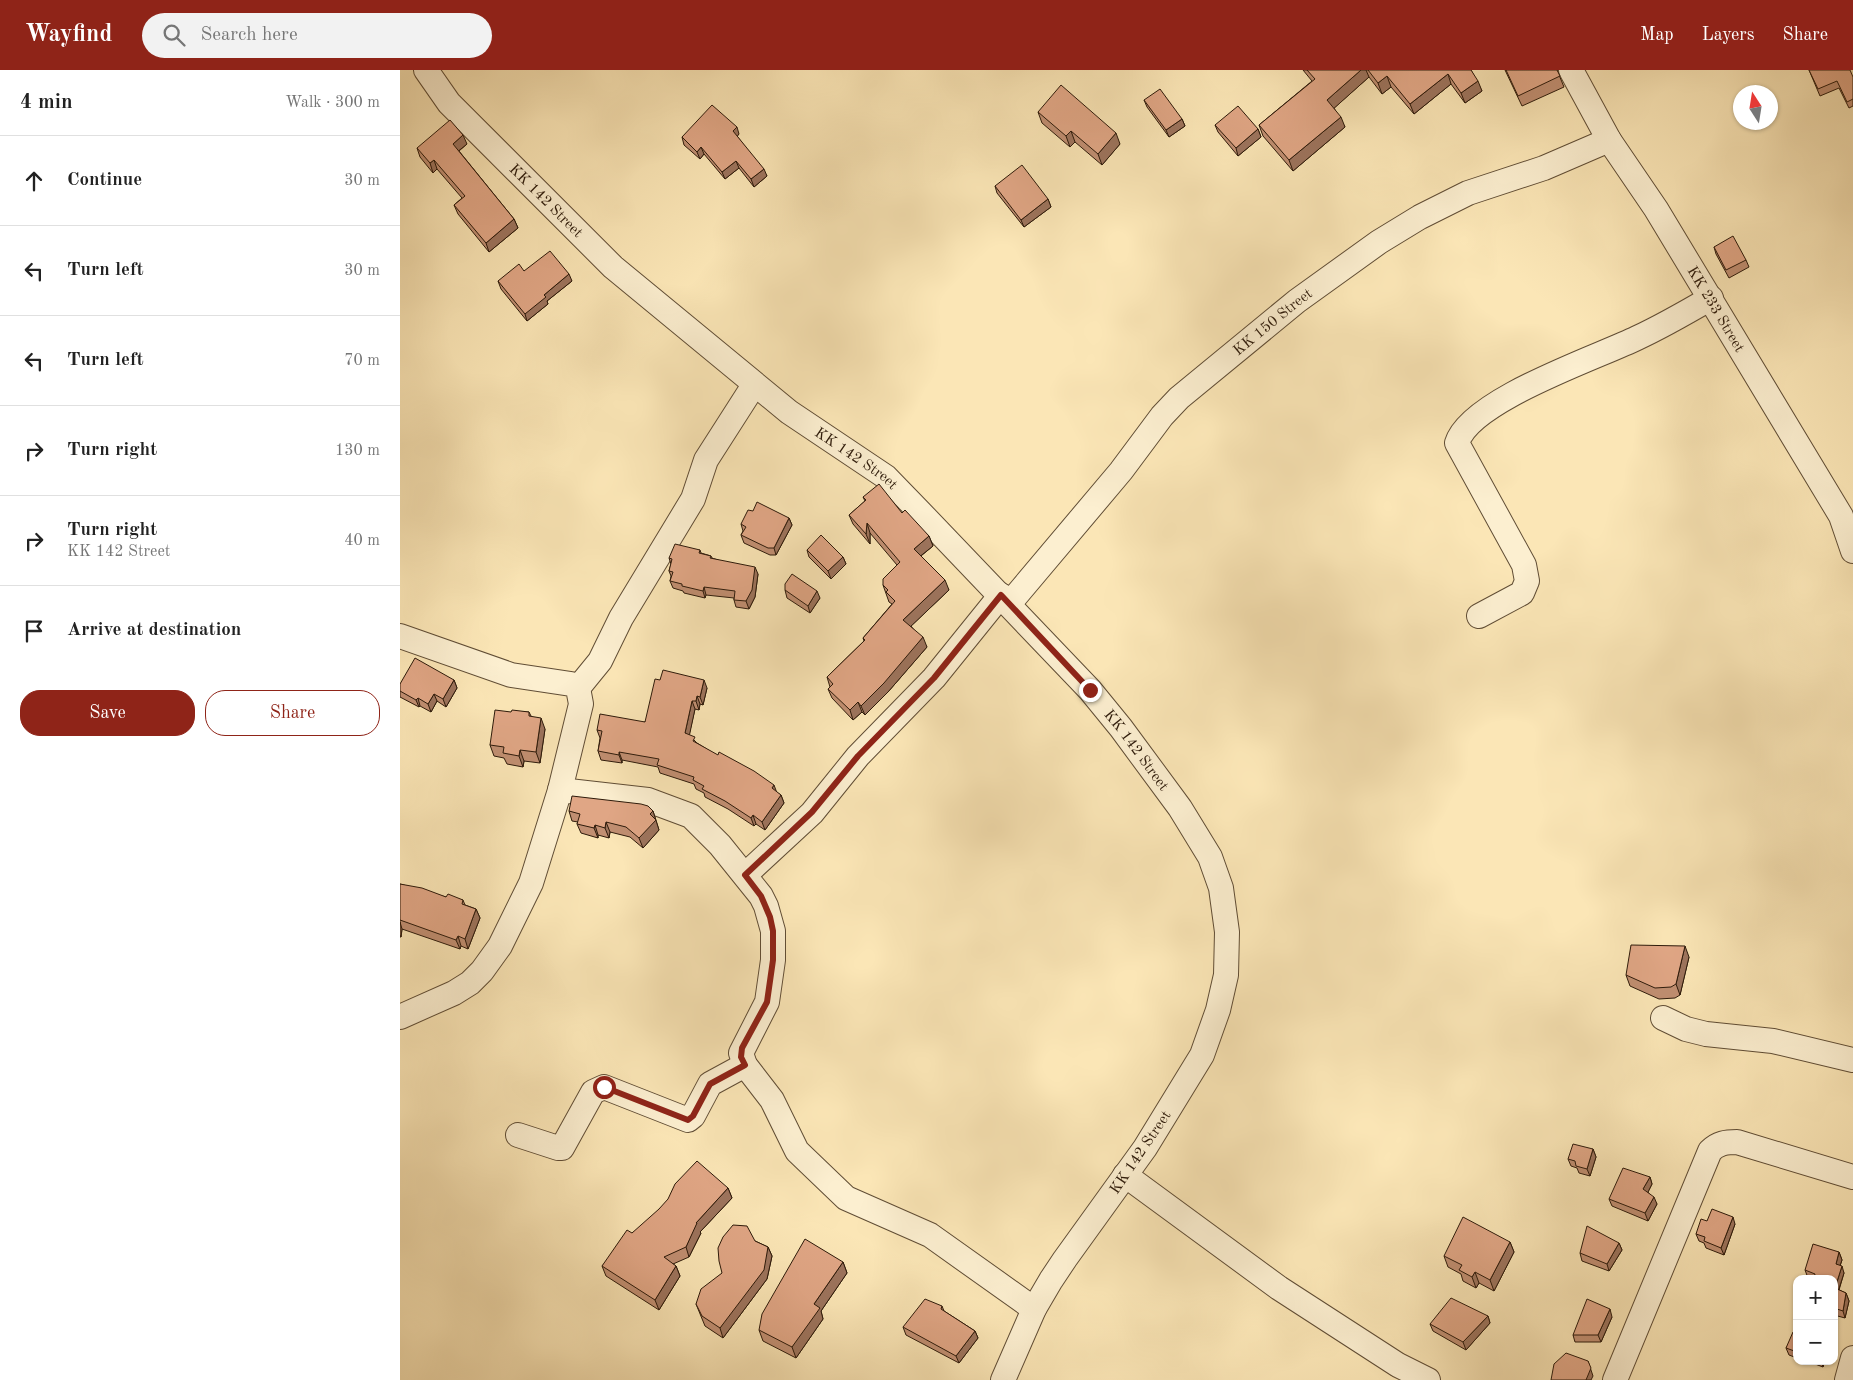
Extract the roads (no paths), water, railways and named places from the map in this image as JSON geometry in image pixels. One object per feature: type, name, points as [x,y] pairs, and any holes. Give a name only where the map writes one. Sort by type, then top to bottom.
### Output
[{"type":"street","name":"KK 142 Street","points":[[426,70],[449,103],[613,267],[789,412],[886,478],[1090,690],[1127,736],[1180,808],[1210,857],[1221,888],[1227,932],[1226,975],[1218,1010],[1202,1055],[1145,1148],[1064,1259],[1034,1309],[1003,1380]]},
{"type":"street","name":"KK 233 Street","points":[[1571,70],[1609,140],[1656,209],[1847,510],[1853,551]]},
{"type":"street","name":"KK 150 Street","points":[[745,875],[812,812],[858,756],[934,678],[1005,600],[1121,471],[1162,416],[1179,398],[1297,301],[1379,242],[1420,217],[1468,193],[1544,168],[1609,140]]},
{"type":"street","points":[[1479,616],[1522,593],[1526,581],[1524,565],[1462,455],[1457,443],[1460,434],[1478,415],[1522,389],[1638,338],[1711,298]]},
{"type":"street","points":[[578,688],[600,661],[621,618],[693,499],[706,460],[754,384]]},
{"type":"street","points":[[400,636],[512,675],[571,684],[578,688],[581,704],[560,790],[532,883],[500,946],[482,971],[470,983],[454,994],[400,1017]]},
{"type":"street","points":[[560,790],[648,800],[692,816],[703,826],[745,875],[766,906],[773,931],[773,960],[767,1002],[742,1048],[741,1057],[772,1100],[797,1151],[846,1198],[930,1235],[1034,1309]]},
{"type":"street","points":[[1663,1018],[1686,1029],[1706,1034],[1773,1041],[1853,1060]]},
{"type":"street","points":[[518,1135],[562,1148],[593,1092],[604,1087],[688,1120],[693,1116],[710,1084],[745,1065]]},
{"type":"street","points":[[1615,1380],[1710,1150],[1716,1145],[1737,1142],[1853,1177]]},
{"type":"street","points":[[1125,1175],[1279,1288],[1398,1365],[1428,1380]]},
{"type":"street","points":[[1847,1380],[1853,1358]]}]
